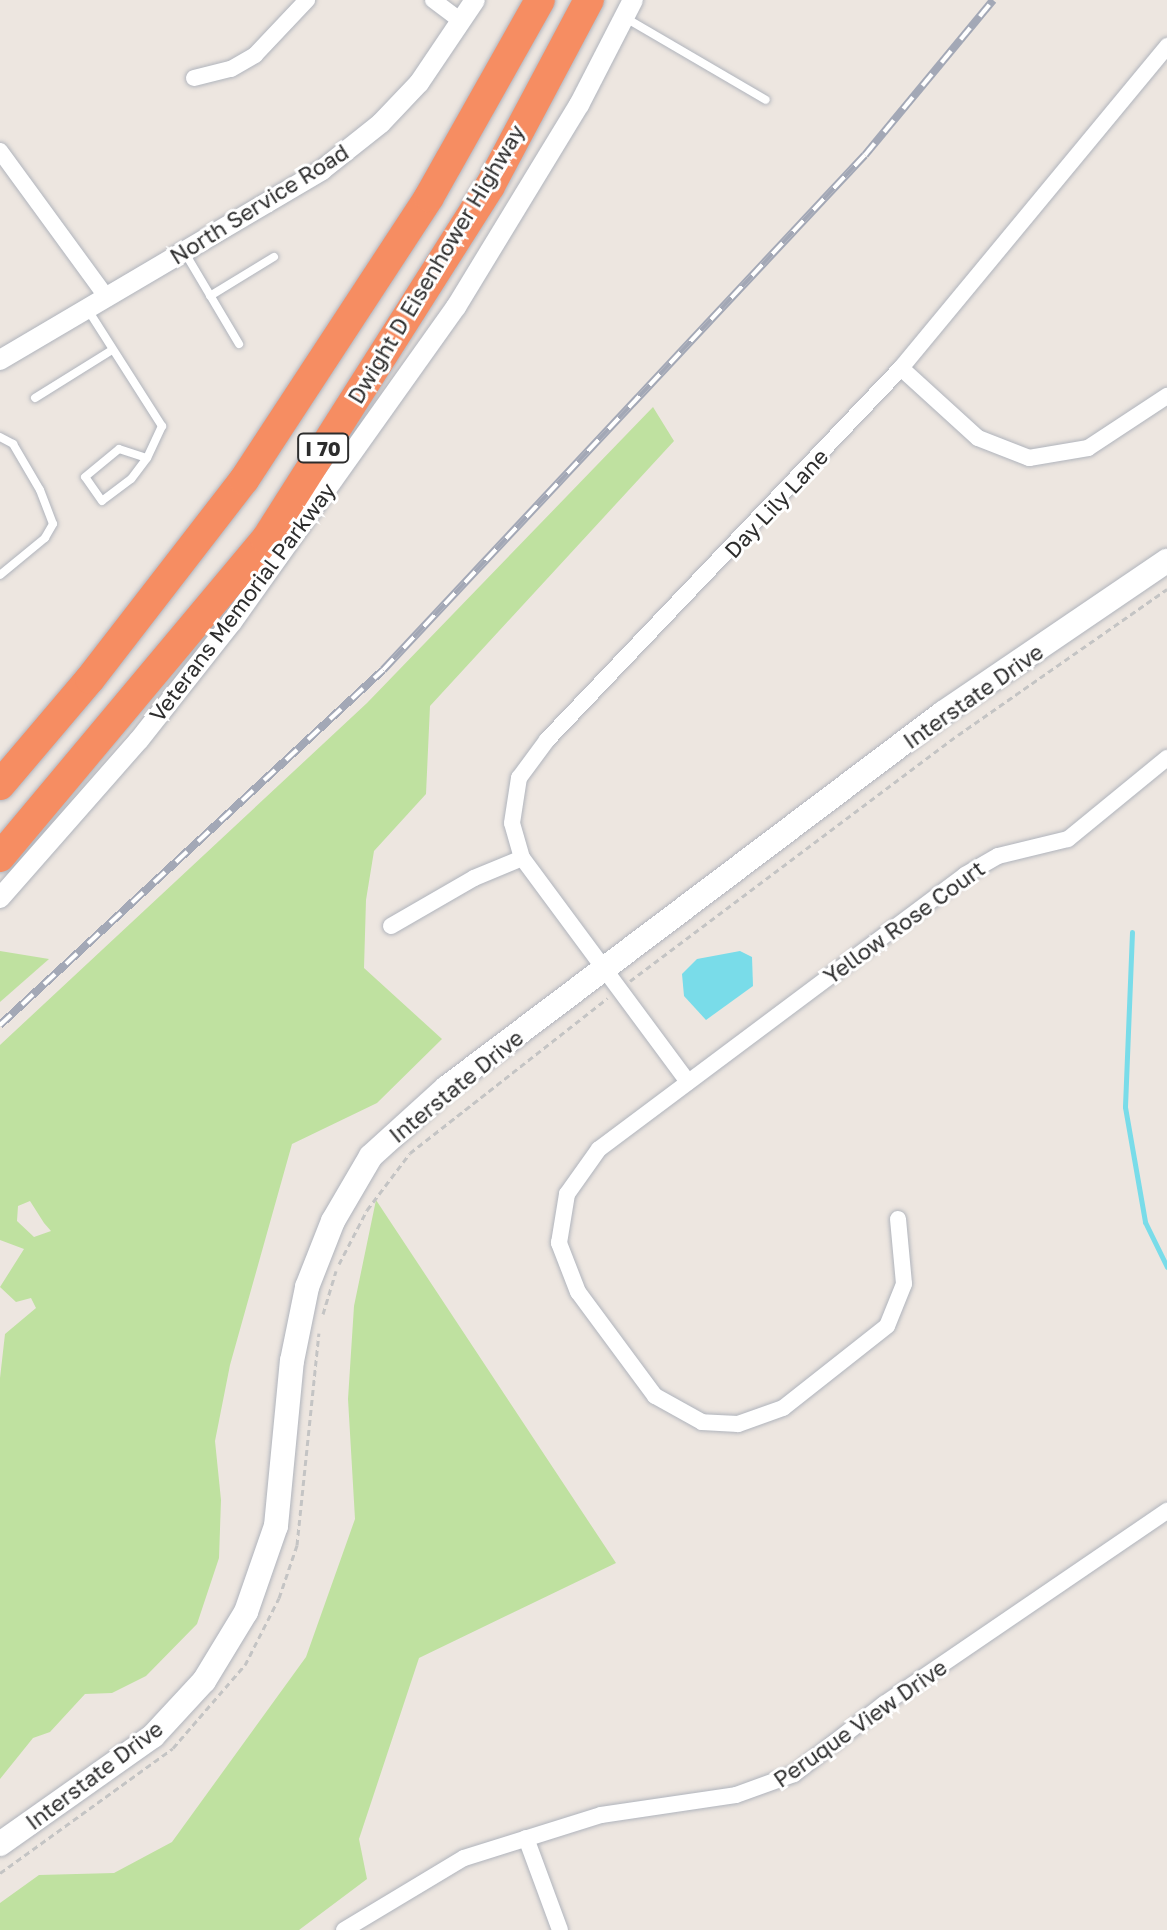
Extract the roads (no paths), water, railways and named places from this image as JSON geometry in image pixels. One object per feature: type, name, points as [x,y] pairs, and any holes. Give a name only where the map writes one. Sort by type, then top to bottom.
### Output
[{"type":"highway","name":"Dwight D Eisenhower Highway","points":[[0,785],[90,679],[244,480],[429,197],[540,0]]},
{"type":"highway","name":"Dwight D Eisenhower Highway","points":[[0,857],[266,539],[490,186],[589,0]]},
{"type":"main road","name":"Interstate Drive","points":[[0,1844],[153,1736],[204,1681],[246,1612],[276,1526],[292,1361],[307,1287],[333,1221],[371,1156],[446,1088],[614,980],[943,713],[1167,561]]},
{"type":"street","points":[[194,78],[231,69],[255,55],[307,0]]},
{"type":"street","points":[[433,0],[462,22]]},
{"type":"street","name":"North Service Road","points":[[0,360],[322,170],[381,123],[419,83],[475,0]]},
{"type":"street","name":"Veterans Memorial Parkway","points":[[0,898],[139,740],[323,495],[456,307],[579,105],[628,8]]},
{"type":"street","name":"Day Lily Lane","points":[[688,1082],[522,858],[515,841],[513,801],[531,758],[901,368],[1167,46]]},
{"type":"street","points":[[0,151],[107,298]]},
{"type":"street","points":[[901,368],[978,438],[1029,458],[1088,448],[1167,396]]},
{"type":"street","name":"Yellow Rose Court","points":[[898,1219],[905,1267],[902,1297],[873,1341],[783,1408],[752,1422],[702,1422],[668,1407],[641,1379],[578,1292],[563,1261],[560,1227],[567,1194],[585,1163],[688,1082],[965,875],[998,856],[1068,839],[1167,758]]},
{"type":"street","points":[[391,926],[474,878],[522,858]]},
{"type":"street","name":"Peruque View Drive","points":[[344,1930],[464,1858],[601,1815],[765,1788],[794,1774],[884,1704],[1167,1511]]},
{"type":"street","points":[[526,1838],[560,1930]]},
{"type":"lane","points":[[628,8],[766,100]]},
{"type":"lane","points":[[184,252],[239,344]]},
{"type":"lane","points":[[210,296],[274,257]]},
{"type":"lane","points":[[88,309],[162,426],[147,458],[102,501],[85,477],[119,449],[147,458]]},
{"type":"lane","points":[[35,398],[112,350]]},
{"type":"lane","points":[[0,437],[13,444],[53,524],[45,538],[0,575]]},
{"type":"water","points":[[740,951],[752,957],[753,986],[706,1020],[684,996],[682,974],[697,959]]},
{"type":"waterway","points":[[1132,932],[1125,1107],[1145,1222],[1167,1267]]},
{"type":"railway","points":[[0,1025],[383,670],[865,155],[993,0]]}]
